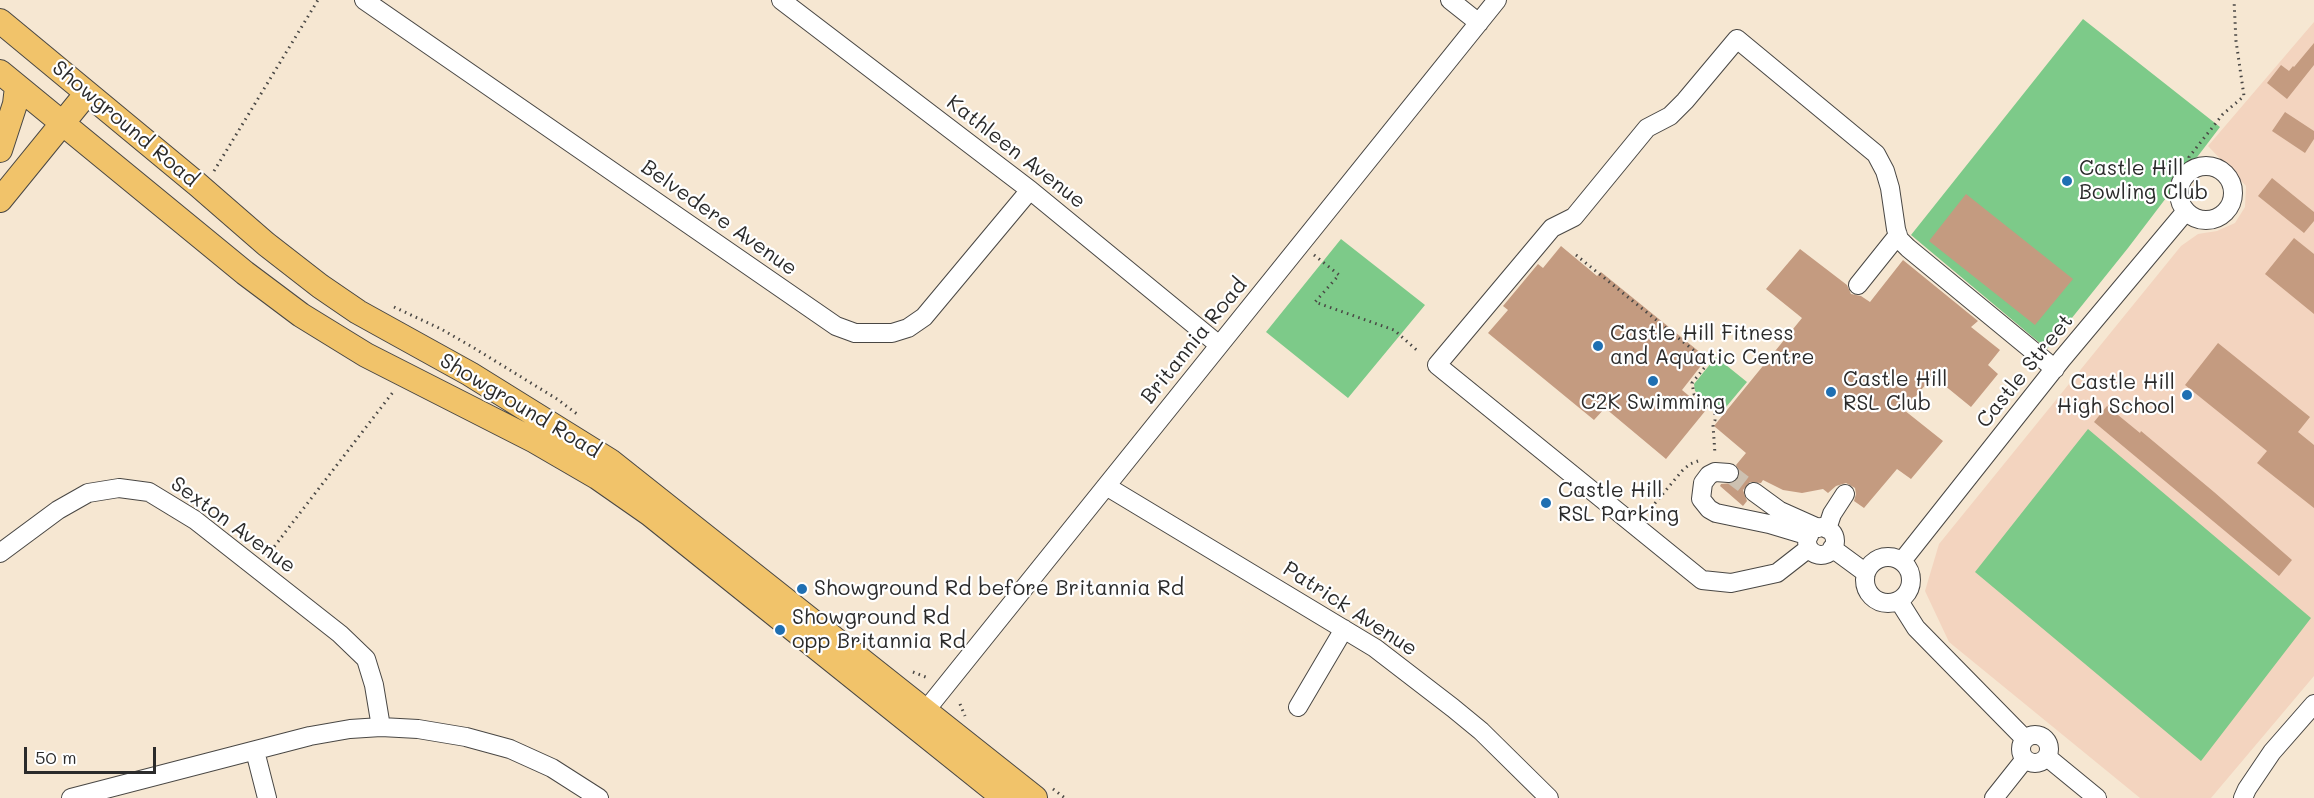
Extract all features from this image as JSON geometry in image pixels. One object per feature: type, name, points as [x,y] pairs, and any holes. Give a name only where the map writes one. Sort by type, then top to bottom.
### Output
[{"type":"main road","name":"Showground Road","points":[[0,21],[266,244],[320,286],[358,312],[470,374],[610,461],[1035,798]]},
{"type":"main road","name":"Showground Road","points":[[9,80],[245,273],[301,315],[407,376],[535,441],[597,477],[650,514],[1004,798]]},
{"type":"main road","points":[[0,150],[15,104],[9,80]]},
{"type":"main road","points":[[0,200],[87,93]]},
{"type":"street","name":"Belvedere Avenue","points":[[364,0],[836,326],[855,333],[892,333],[908,328],[924,317],[1030,190]]},
{"type":"street","name":"Kathleen Avenue","points":[[781,0],[1030,190],[1220,345]]},
{"type":"street","points":[[1450,0],[1479,23]]},
{"type":"street","name":"Britannia Road","points":[[926,710],[1497,0]]},
{"type":"street","points":[[1845,494],[1816,535],[1776,573],[1731,583],[1702,580],[1437,365],[1552,228],[1574,217],[1647,128],[1670,116],[1737,39],[1876,154],[1885,171],[1898,235],[1908,248],[2055,369]]},
{"type":"street","points":[[2211,166],[2227,176],[2232,184],[2231,202],[2220,216],[2211,220],[2202,220],[2186,211],[2179,196],[2179,188],[2193,169],[2211,166]]},
{"type":"street","name":"Castle Street","points":[[1902,561],[2055,369],[2186,211]]},
{"type":"street","points":[[1858,285],[1898,235]]},
{"type":"street","points":[[1729,473],[1715,472],[1709,475],[1703,483],[1701,499],[1709,508],[1716,513],[1834,538],[1832,548],[1866,573]]},
{"type":"street","name":"Patrick Avenue","points":[[1106,486],[1344,629],[1399,665],[1481,731],[1549,798]]},
{"type":"street","name":"Sexton Avenue","points":[[0,554],[58,510],[88,493],[120,488],[148,492],[195,520],[340,634],[366,659],[374,686],[381,727]]},
{"type":"street","points":[[1754,492],[1816,535]]},
{"type":"street","points":[[1889,557],[1902,561],[1910,570],[1912,581],[1910,589],[1899,601],[1891,604],[1877,601],[1869,594],[1866,586],[1866,573],[1873,562],[1880,558],[1889,557]]},
{"type":"street","points":[[1899,601],[1916,628],[2025,739]]},
{"type":"street","points":[[1298,707],[1344,629]]},
{"type":"street","points":[[2244,798],[2247,789],[2272,752],[2314,704]]},
{"type":"street","points":[[71,798],[310,736],[350,729],[381,727],[418,729],[457,735],[510,749],[552,768],[599,798]]},
{"type":"street","points":[[2035,735],[2043,738],[2048,745],[2047,756],[2037,763],[2025,759],[2021,749],[2025,739],[2035,735]]},
{"type":"street","points":[[255,752],[267,798]]},
{"type":"street","points":[[2047,756],[2097,798]]},
{"type":"street","points":[[1994,798],[2025,759]]},
{"type":"path","points":[[213,173],[318,0]]},
{"type":"path","points":[[2193,169],[2189,157],[2223,114],[2244,96],[2236,41],[2234,0]]},
{"type":"path","points":[[1301,244],[1339,275],[1315,302],[1394,330],[1419,352]]},
{"type":"path","points":[[1576,255],[1703,358],[1705,367],[1692,383],[1694,394],[1715,411],[1713,425],[1715,459]]},
{"type":"path","points":[[257,569],[407,376]]},
{"type":"shaded area","name":"Castle Hill High School","points":[[2314,22],[2314,676],[2211,798],[2140,798],[1949,642],[1925,591],[1939,544],[2181,246],[2198,234],[2217,231],[2235,223],[2245,207],[2246,186],[2208,146]]},
{"type":"green space","name":"Castle Hill Bowling Club","points":[[2083,19],[2220,127],[2128,248],[2047,349],[1911,235]]},
{"type":"green space","points":[[1341,239],[1425,305],[1348,398],[1266,332]]},
{"type":"green space","points":[[1716,357],[1747,382],[1721,413],[1695,391],[1694,384]]},
{"type":"green space","points":[[2088,429],[2311,618],[2201,761],[1975,572]]},
{"type":"building","points":[[2314,43],[2314,65],[2287,99],[2267,83],[2281,65],[2289,71],[2294,67]]},
{"type":"building","points":[[2285,112],[2314,131],[2314,139],[2305,153],[2272,131]]},
{"type":"building","points":[[2272,178],[2314,212],[2314,221],[2304,233],[2258,196]]},
{"type":"building","points":[[1966,194],[2073,279],[2035,325],[1929,241]]},
{"type":"building","points":[[2294,238],[2314,254],[2314,314],[2265,274]]},
{"type":"building","name":"Castle Hill Fitness and Aquatic Centre","points":[[1561,246],[1597,276],[1601,272],[1707,358],[1682,390],[1706,410],[1666,459],[1605,408],[1594,420],[1488,333],[1508,310],[1503,306],[1538,264],[1543,268]]},
{"type":"building","name":"Castle Hill RSL Club","points":[[1800,249],[1847,285],[1851,294],[1861,296],[1870,302],[1903,260],[1978,321],[1971,327],[2000,350],[1988,365],[1998,374],[1971,407],[1933,376],[1904,410],[1943,441],[1911,479],[1897,469],[1864,508],[1854,501],[1855,488],[1846,483],[1836,486],[1828,493],[1823,489],[1802,493],[1783,490],[1763,480],[1761,483],[1750,482],[1743,490],[1747,501],[1743,506],[1720,486],[1738,480],[1740,473],[1736,465],[1746,453],[1714,426],[1802,318],[1766,289]]},
{"type":"building","points":[[2218,343],[2310,417],[2298,432],[2314,445],[2314,508],[2257,463],[2267,451],[2185,385]]},
{"type":"building","points":[[2107,406],[2140,433],[2141,431],[2292,560],[2279,576],[2094,422]]},
{"type":"tunnel","points":[[1729,473],[1754,492]]},
{"type":"place","name":"Castle Hill Bowling Club","points":[[2067,181]]},
{"type":"place","name":"Castle Hill Fitness and Aquatic Centre","points":[[1598,346]]},
{"type":"place","name":"C2K Swimming","points":[[1653,381]]},
{"type":"place","name":"Castle Hill RSL Club","points":[[1831,392]]},
{"type":"place","name":"Castle Hill High School","points":[[2187,395]]},
{"type":"place","name":"Castle Hill RSL Parking","points":[[1546,503]]},
{"type":"place","name":"Showground Rd before Britannia Rd","points":[[802,589]]},
{"type":"place","name":"Showground Rd opp Britannia Rd","points":[[780,630]]}]
